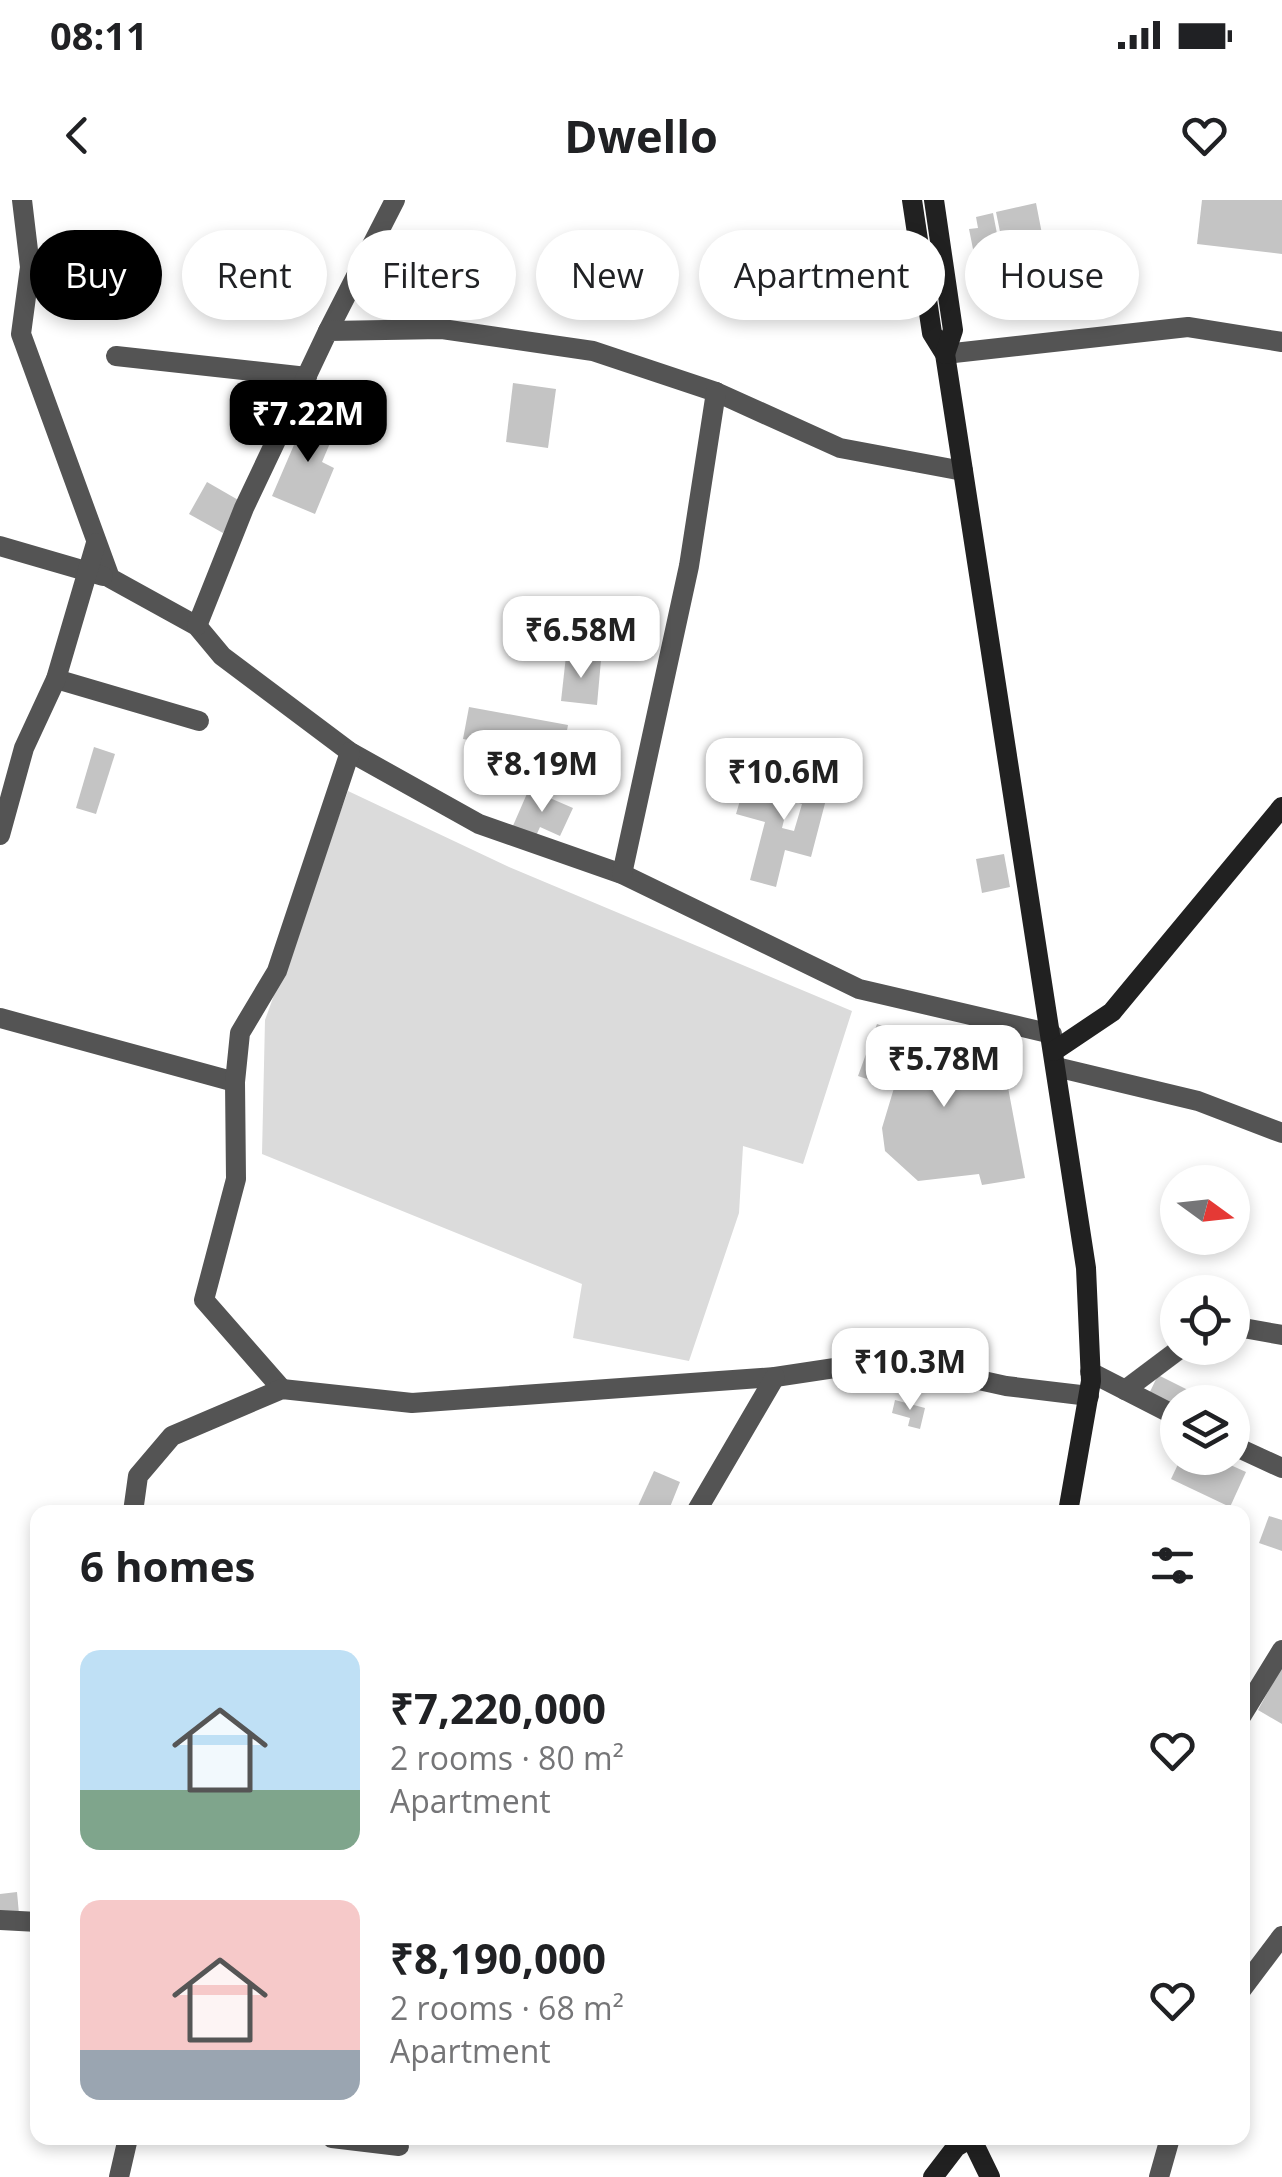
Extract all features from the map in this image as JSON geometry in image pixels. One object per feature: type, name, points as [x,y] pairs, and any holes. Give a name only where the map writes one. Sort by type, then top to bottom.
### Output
[{"type":"main road","points":[[912,200],[932,333],[945,354],[1086,1268],[1089,1396],[1069,1505]]},
{"type":"main road","points":[[934,200],[953,330],[945,354]]},
{"type":"main road","points":[[1054,1051],[1112,1012],[1282,807]]},
{"type":"main road","points":[[934,2177],[959,2145]]},
{"type":"main road","points":[[974,2145],[990,2177]]},
{"type":"street","points":[[0,835],[24,748],[100,575],[96,542],[21,334],[30,267],[22,200]]},
{"type":"street","points":[[196,626],[244,508],[395,200]]},
{"type":"street","points":[[945,354],[1188,328],[1282,342]]},
{"type":"street","points":[[328,332],[442,330],[593,352],[716,392],[840,448],[963,471]]},
{"type":"street","points":[[116,356],[307,377]]},
{"type":"street","points":[[622,874],[689,566],[716,392]]},
{"type":"street","points":[[0,546],[100,575],[196,626],[222,656],[350,752],[479,824],[622,874],[859,989],[1054,1051],[1282,1133]]},
{"type":"street","points":[[56,680],[199,721]]},
{"type":"street","points":[[282,1390],[204,1300],[236,1180],[234,1082],[240,1034],[277,970],[350,752]]},
{"type":"street","points":[[0,1018],[234,1082]]},
{"type":"street","points":[[1250,1329],[1282,1335]]},
{"type":"street","points":[[136,1505],[138,1476],[172,1436],[282,1390],[412,1404],[775,1377],[888,1360],[1006,1386],[1089,1396]]},
{"type":"street","points":[[1126,1390],[1160,1364]]},
{"type":"street","points":[[1090,1372],[1160,1408]]},
{"type":"street","points":[[700,1505],[775,1377]]},
{"type":"street","points":[[1250,1453],[1282,1468]]},
{"type":"street","points":[[1250,1702],[1282,1650]]},
{"type":"street","points":[[0,1920],[30,1922]]},
{"type":"street","points":[[1250,1978],[1282,1936]]},
{"type":"street","points":[[119,2177],[126,2145]]},
{"type":"street","points":[[392,2145],[400,2146]]},
{"type":"street","points":[[1159,2177],[1168,2145]]},
{"type":"shaded area","points":[[348,791],[509,867],[852,1011],[803,1164],[743,1146],[739,1213],[689,1361],[573,1338],[582,1284],[262,1154],[265,1020]]},
{"type":"building","points":[[1202,200],[1282,200],[1282,254],[1197,244]]},
{"type":"building","points":[[1036,203],[1041,230],[1000,230],[996,212]]},
{"type":"building","points":[[993,213],[996,230],[969,230],[978,228],[976,217]]},
{"type":"building","points":[[513,383],[556,389],[548,448],[506,442]]},
{"type":"building","points":[[309,410],[339,422],[322,462],[334,468],[315,514],[272,496]]},
{"type":"building","points":[[207,482],[240,501],[223,533],[189,514]]},
{"type":"building","points":[[566,656],[601,660],[597,705],[561,701]]},
{"type":"building","points":[[469,707],[568,725],[562,757],[463,739]]},
{"type":"building","points":[[94,747],[115,754],[96,814],[76,808]]},
{"type":"building","points":[[778,774],[829,788],[811,857],[785,850],[776,887],[750,880],[765,822],[736,814],[744,787],[773,794]],"holes":[[[789,800],[802,804],[794,831],[782,828]]]},
{"type":"building","points":[[529,789],[573,808],[560,836],[540,827],[535,838],[512,828]]},
{"type":"building","points":[[1004,854],[1010,887],[982,893],[976,859]]},
{"type":"building","points":[[877,1024],[998,1067],[1004,1062],[1016,1075],[1007,1082],[1025,1178],[982,1185],[979,1174],[918,1181],[885,1151],[882,1128],[894,1088],[858,1076]]},
{"type":"building","points":[[1158,1375],[1178,1385],[1160,1385],[1160,1405],[1147,1398]]},
{"type":"building","points":[[895,1400],[925,1408],[920,1429],[908,1426],[910,1418],[892,1413]]},
{"type":"building","points":[[654,1471],[680,1482],[671,1505],[638,1505]]},
{"type":"building","points":[[1173,1475],[1245,1475],[1231,1505],[1171,1479]]},
{"type":"building","points":[[1269,1516],[1282,1520],[1282,1551],[1259,1543]]},
{"type":"building","points":[[1282,1666],[1282,1724],[1258,1710]]},
{"type":"building","points":[[17,1892],[19,1914],[0,1915],[0,1894]]}]
